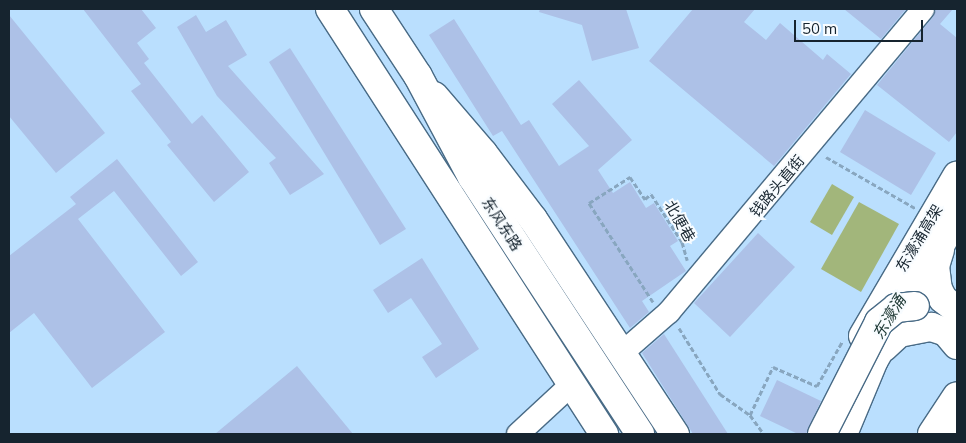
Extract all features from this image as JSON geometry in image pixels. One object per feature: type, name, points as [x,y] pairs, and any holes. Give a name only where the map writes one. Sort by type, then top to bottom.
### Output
[{"type":"main road","name":"东风东路","points":[[330,9],[571,385]]},
{"type":"main road","name":"东风东路","points":[[374,9],[418,76],[472,178],[640,434]]},
{"type":"main road","points":[[418,76],[619,362],[675,434]]},
{"type":"main road","name":"东濠涌高架","points":[[840,380],[885,295],[957,176]]},
{"type":"main road","name":"东濠涌高架","points":[[843,434],[874,360],[957,216]]},
{"type":"main road","points":[[942,242],[935,280],[943,299],[957,310]]},
{"type":"main road","points":[[822,434],[879,322],[896,308],[915,306],[957,316]]},
{"type":"main road","points":[[915,306],[939,316],[957,331]]},
{"type":"main road","points":[[874,360],[899,333],[915,328],[931,326],[946,332],[957,345]]},
{"type":"main road","points":[[619,362],[658,434]]},
{"type":"main road","points":[[815,434],[840,380]]},
{"type":"main road","points":[[822,434],[840,380]]},
{"type":"main road","points":[[571,385],[590,434]]},
{"type":"main road","points":[[571,385],[604,434]]},
{"type":"main road","points":[[932,434],[957,396]]},
{"type":"main road","points":[[949,434],[957,422]]},
{"type":"street","name":"钱路头直街","points":[[619,362],[666,315],[923,9]]},
{"type":"street","points":[[518,434],[571,385]]},
{"type":"path","points":[[820,163],[826,156],[918,209]]},
{"type":"path","name":"北便巷","points":[[666,315],[589,203],[630,177],[645,199],[651,194],[682,242],[694,282]]},
{"type":"path","points":[[914,216],[923,202]]},
{"type":"path","points":[[666,315],[720,394],[750,415],[764,434]]},
{"type":"path","points":[[750,415],[773,366],[817,386],[845,336]]},
{"type":"green space","points":[[832,184],[854,197],[832,235],[810,222]]},
{"type":"green space","points":[[859,202],[899,224],[861,292],[821,269]]},
{"type":"building","points":[[83,9],[141,9],[156,28],[137,43],[149,59],[144,63],[192,124],[202,115],[249,172],[214,202],[167,145],[171,142],[131,91],[141,84]]},
{"type":"building","points":[[540,9],[626,9],[639,48],[592,61],[582,25],[539,12]]},
{"type":"building","points":[[693,9],[755,9],[744,22],[766,40],[780,23],[823,60],[827,54],[851,74],[774,166],[649,61]]},
{"type":"building","points":[[844,9],[906,9],[881,39]]},
{"type":"building","points":[[936,9],[953,9],[940,24],[957,38],[957,132],[949,142],[877,85],[933,17]]},
{"type":"building","points":[[9,15],[105,133],[56,173],[9,116]]},
{"type":"building","points":[[196,15],[206,32],[226,20],[247,55],[228,66],[324,174],[290,195],[269,163],[276,158],[217,96],[177,27]]},
{"type":"building","points":[[454,19],[521,125],[529,120],[559,166],[589,146],[552,104],[579,80],[632,140],[598,170],[613,193],[630,182],[646,208],[654,203],[678,241],[670,246],[686,271],[642,301],[649,312],[630,328],[502,131],[493,136],[429,35]]},
{"type":"building","points":[[290,48],[406,229],[380,245],[269,62]]},
{"type":"building","points":[[865,110],[936,153],[911,195],[840,152]]},
{"type":"building","points":[[117,159],[198,262],[181,276],[114,191],[78,219],[165,332],[92,388],[34,313],[9,333],[9,256],[76,204],[70,197]]},
{"type":"building","points":[[758,233],[795,267],[730,337],[694,303]]},
{"type":"building","points":[[422,258],[479,349],[436,378],[422,357],[442,344],[411,298],[388,313],[373,290]]},
{"type":"building","points":[[664,334],[728,434],[693,434],[642,353]]},
{"type":"building","points":[[297,366],[353,434],[215,434]]},
{"type":"building","points":[[777,380],[821,401],[806,434],[798,434],[760,416]]},
{"type":"water label","name":"东濠涌","points":[[889,317]]}]
